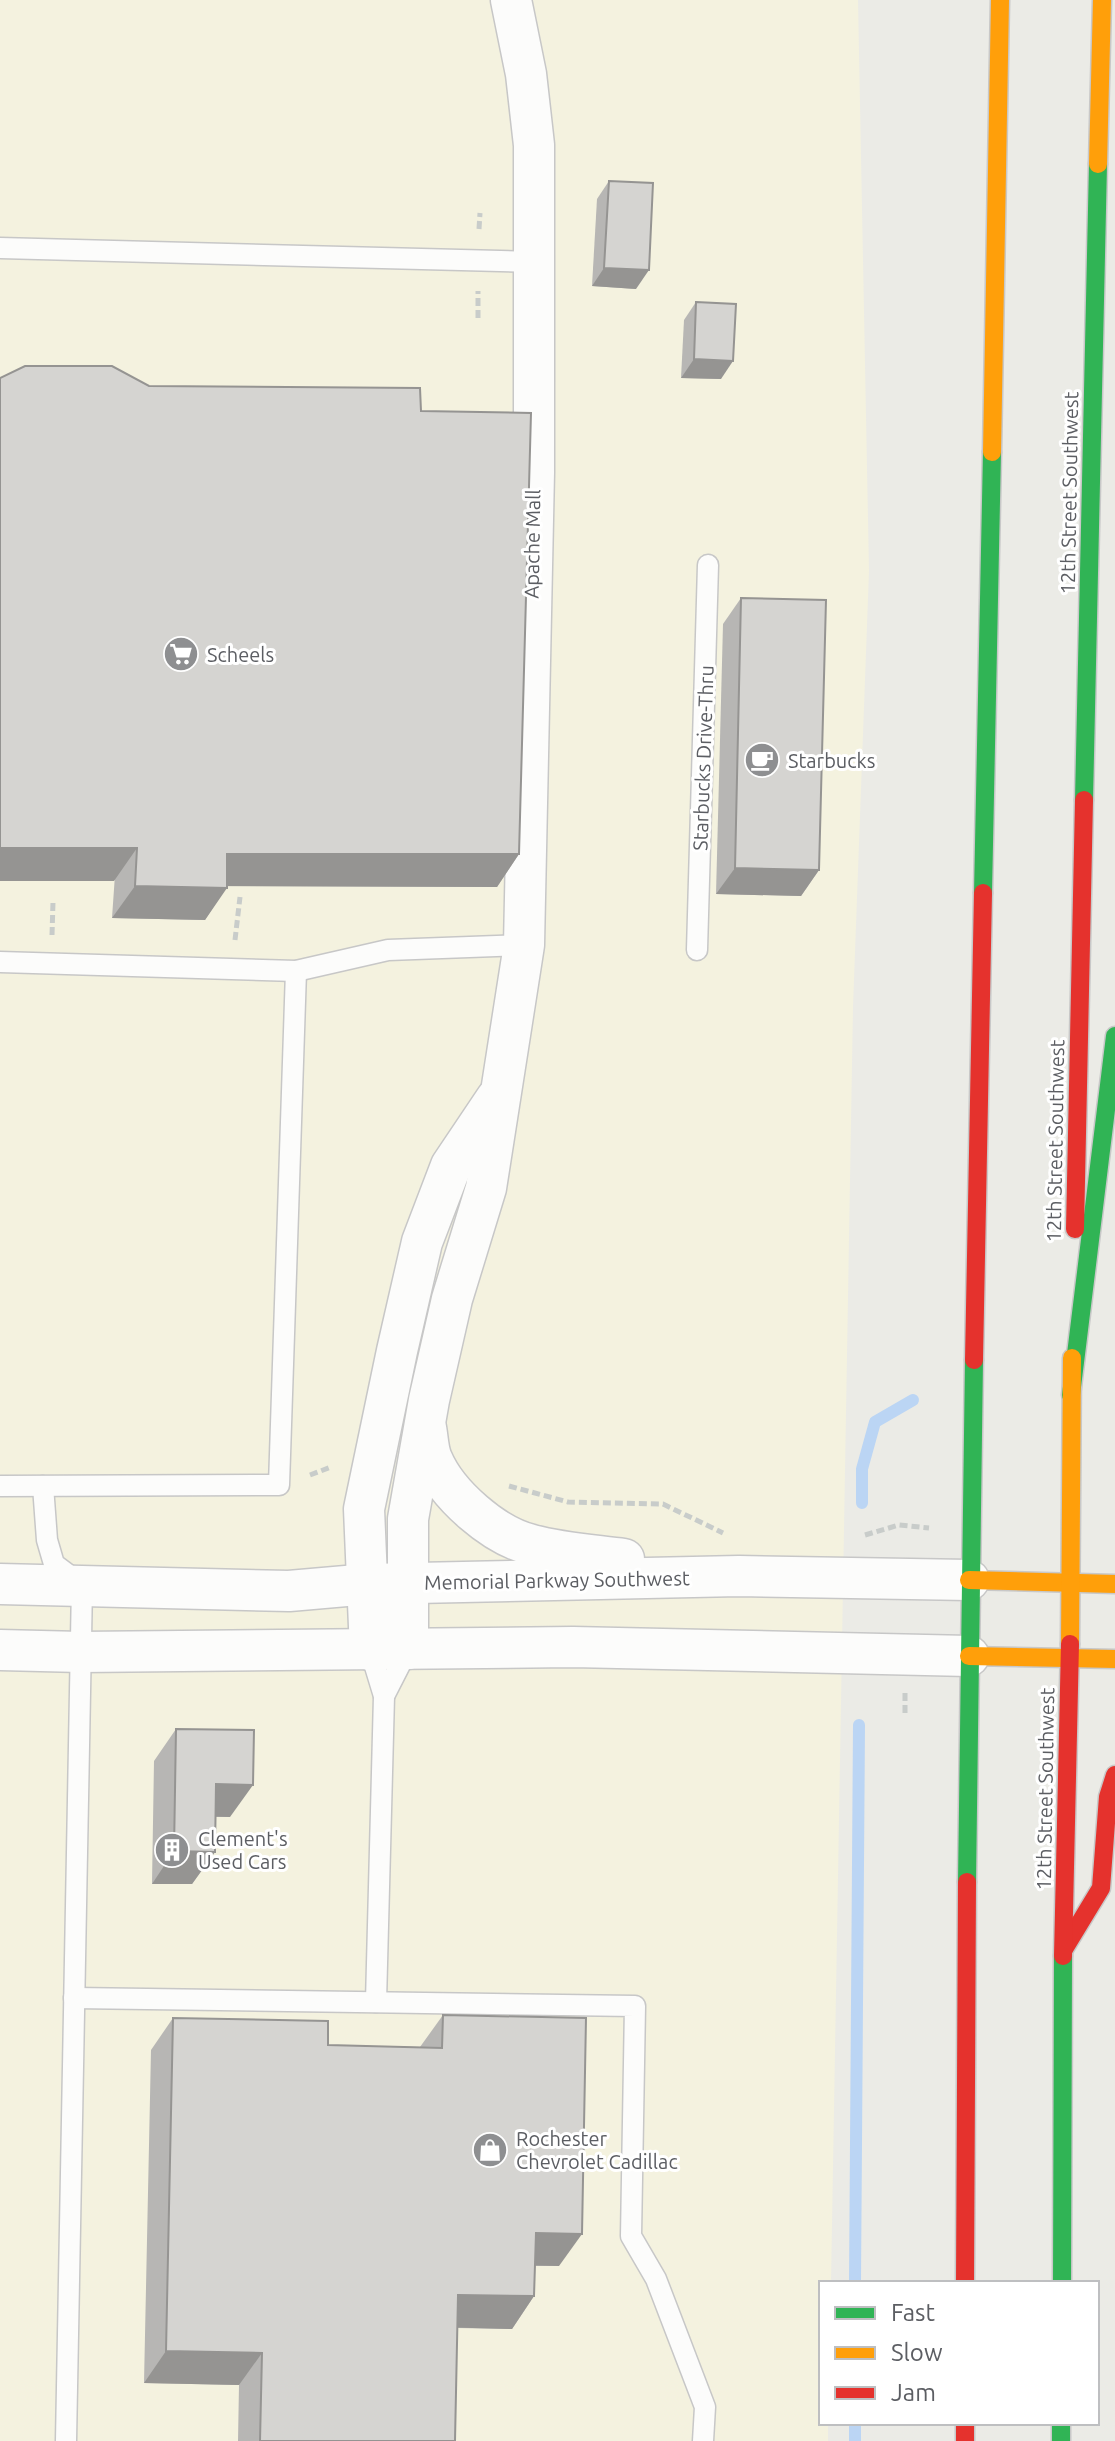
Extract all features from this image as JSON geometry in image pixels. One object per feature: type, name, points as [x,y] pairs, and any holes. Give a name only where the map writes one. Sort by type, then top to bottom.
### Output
[{"type":"main road","points":[[965,2281],[969,1580],[1000,0]]},
{"type":"main road","name":"12th Street Southwest","points":[[1062,2281],[1071,1395],[1102,0]]},
{"type":"main road","points":[[1071,1395],[1115,1036]]},
{"type":"main road","name":"Memorial Parkway Southwest","points":[[969,1580],[1115,1584]]},
{"type":"main road","points":[[969,1656],[1115,1659]]},
{"type":"main road","points":[[1063,1951],[1101,1888],[1108,1797],[1115,1775]]},
{"type":"street","name":"Apache Mall","points":[[389,1650],[408,1583],[408,1519],[425,1421],[452,1299],[486,1188],[524,945],[534,472],[534,145],[526,74],[511,0]]},
{"type":"street","points":[[389,1650],[369,1584],[364,1509],[374,1459],[422,1242],[451,1166],[502,1089]]},
{"type":"street","points":[[425,1421],[431,1458],[445,1481],[488,1525],[530,1545],[739,1576]]},
{"type":"street","name":"Memorial Parkway Southwest","points":[[0,1584],[289,1591],[369,1584],[739,1576],[969,1580]]},
{"type":"street","points":[[0,1650],[81,1652],[573,1647],[969,1656]]},
{"type":"lane","points":[[0,248],[534,262]]},
{"type":"lane","name":"Starbucks Drive-Thru","points":[[697,950],[708,565]]},
{"type":"lane","points":[[0,962],[296,971],[388,950],[524,945]]},
{"type":"lane","points":[[0,1486],[279,1485],[296,971]]},
{"type":"lane","points":[[43,1486],[47,1540],[54,1564],[82,1585],[66,2441]]},
{"type":"lane","points":[[376,2002],[384,1696],[389,1650]]},
{"type":"lane","points":[[384,1696],[389,1650]]},
{"type":"lane","points":[[74,1998],[635,2006],[631,2236],[656,2279],[705,2407],[703,2441]]},
{"type":"path","points":[[231,969],[240,897]]},
{"type":"path","points":[[279,1485],[331,1467],[374,1459]]},
{"type":"path","points":[[508,1485],[568,1502],[663,1504],[730,1536]]},
{"type":"path","points":[[860,1536],[899,1525]]},
{"type":"shaded area","points":[[0,0],[858,0],[869,571],[853,1007],[831,2281],[819,2281],[819,2425],[828,2425],[828,2441],[0,2441]]},
{"type":"building","points":[[609,181],[653,183],[649,270],[604,268]]},
{"type":"building","points":[[696,302],[736,304],[733,361],[694,359]]},
{"type":"building","points":[[25,366],[112,366],[149,386],[420,388],[421,411],[531,413],[519,854],[227,854],[227,888],[135,886],[137,848],[0,848],[0,378]]},
{"type":"building","name":"Starbucks","points":[[741,598],[826,600],[819,870],[735,868]]},
{"type":"building","points":[[176,1729],[254,1730],[253,1785],[216,1784],[215,1852],[174,1851]]},
{"type":"building","points":[[443,2015],[586,2018],[582,2234],[536,2233],[534,2296],[458,2295],[455,2441],[260,2441],[262,2353],[166,2351],[173,2018],[328,2021],[328,2045],[442,2048]]},
{"type":"waterway","points":[[862,1503],[862,1469],[875,1422],[913,1400]]},
{"type":"waterway","points":[[855,2281],[859,1725]]},
{"type":"waterway","points":[[855,2425],[855,2441]]},
{"type":"traffic: fast","points":[[1084,800],[1098,164]]},
{"type":"traffic: fast","points":[[983,893],[992,452]]},
{"type":"traffic: fast","points":[[1071,1395],[1115,1036]]},
{"type":"traffic: fast","points":[[967,1882],[974,1360]]},
{"type":"traffic: fast","points":[[1062,2281],[1063,1956]]},
{"type":"traffic: fast","points":[[1061,2425],[1061,2441]]},
{"type":"traffic: slow","points":[[992,452],[1000,0]]},
{"type":"traffic: slow","points":[[1098,164],[1102,0]]},
{"type":"traffic: slow","points":[[1070,1644],[1072,1358]]},
{"type":"traffic: slow","points":[[969,1580],[1115,1584]]},
{"type":"traffic: slow","points":[[969,1656],[1115,1659]]},
{"type":"traffic: jam","points":[[1075,1229],[1084,800]]},
{"type":"traffic: jam","points":[[974,1360],[983,893]]},
{"type":"traffic: jam","points":[[1063,1956],[1070,1644]]},
{"type":"traffic: jam","points":[[1064,1949],[1101,1888],[1108,1797],[1115,1775]]},
{"type":"traffic: jam","points":[[965,2281],[967,1882]]},
{"type":"traffic: jam","points":[[965,2425],[965,2441]]},
{"type":"place","name":"Scheels","points":[[181,654]]},
{"type":"place","name":"Starbucks","points":[[762,760]]},
{"type":"place","name":"Clement's Used Cars","points":[[172,1850]]},
{"type":"place","name":"Rochester Chevrolet Cadillac","points":[[490,2150]]}]
